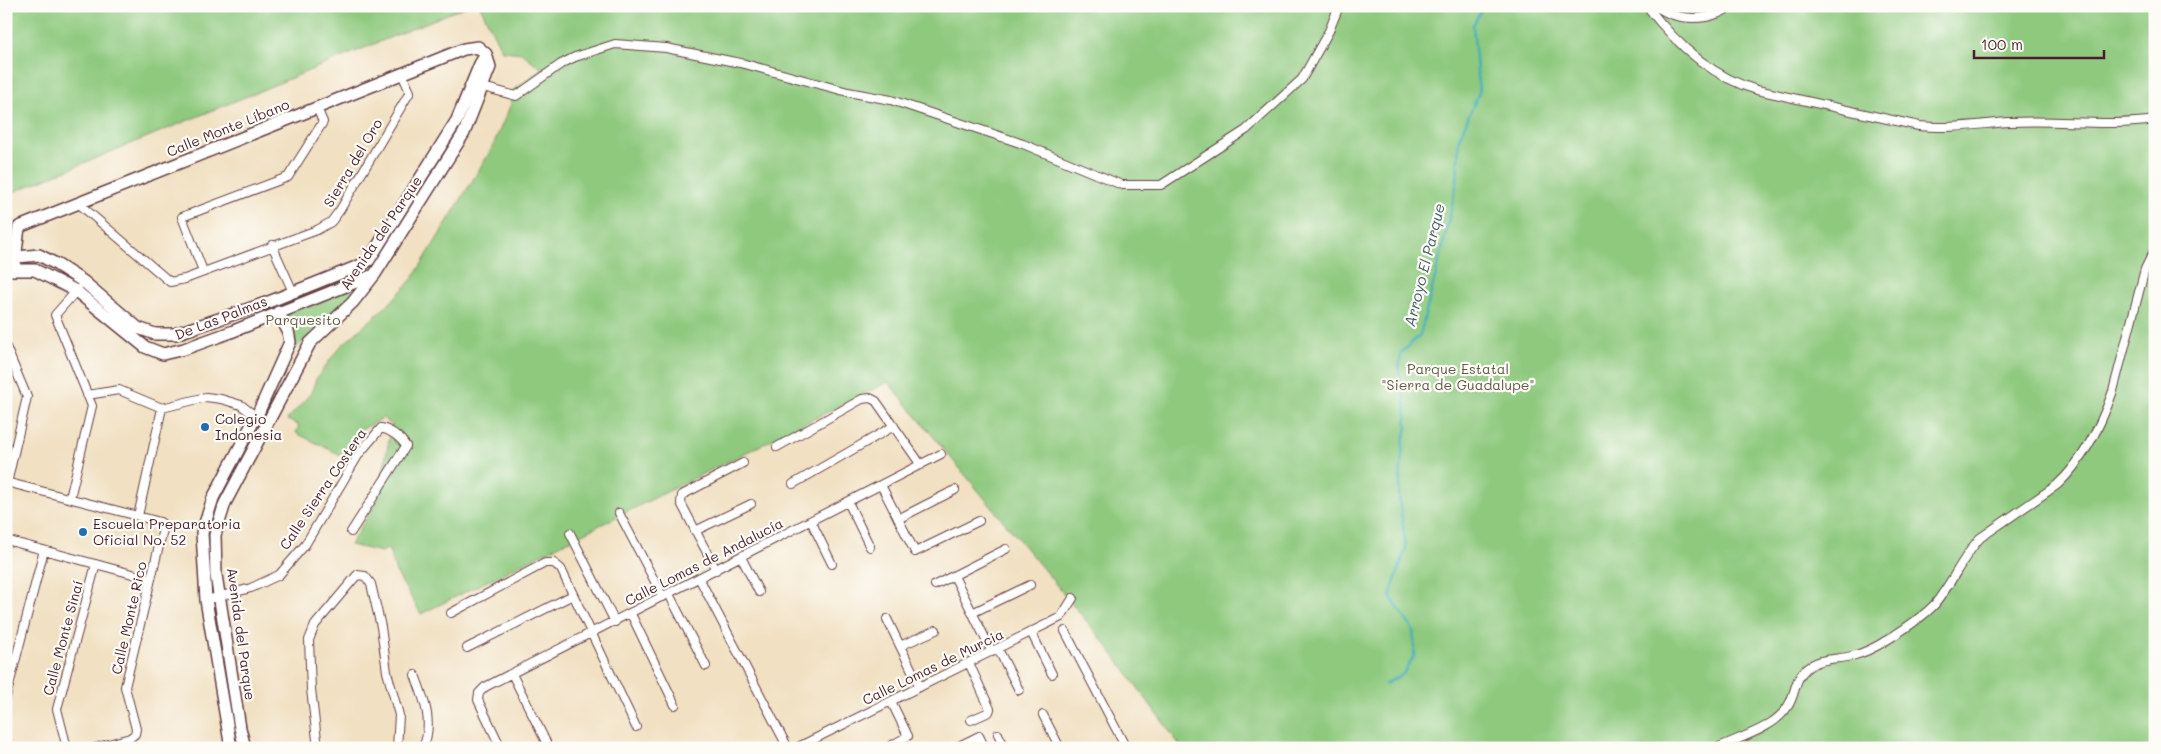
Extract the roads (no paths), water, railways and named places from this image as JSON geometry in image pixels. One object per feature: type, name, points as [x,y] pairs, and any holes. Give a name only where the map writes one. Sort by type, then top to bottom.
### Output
[{"type":"street","points":[[483,87],[516,96],[575,57],[615,44],[666,48],[745,64],[848,92],[891,100],[1023,144],[1122,184],[1161,185],[1246,130],[1302,79],[1329,31],[1339,6]]},
{"type":"street","points":[[1647,6],[1680,43],[1706,65],[1722,77],[1757,90],[1919,126],[1938,128],[2010,122],[2134,123],[2155,120]]},
{"type":"street","points":[[1656,6],[1664,12],[1681,17],[1700,18],[1723,12],[1731,6]]},
{"type":"street","name":"Calle Monte Líbano","points":[[10,270],[11,257],[19,227],[470,47],[478,47],[486,54]]},
{"type":"street","name":"Avenida del Parque","points":[[244,743],[219,597],[215,535],[225,503],[310,343],[352,302],[375,274],[464,133],[490,67],[486,54]]},
{"type":"street","name":"Avenida del Parque","points":[[266,303],[369,260],[457,120],[486,54]]},
{"type":"street","name":"Sierra del Oro","points":[[78,203],[170,282],[185,279],[272,245],[317,230],[331,222],[410,92],[402,74]]},
{"type":"street","points":[[203,271],[182,217],[288,177],[323,122],[317,108]]},
{"type":"street","points":[[390,227],[400,234]]},
{"type":"street","points":[[272,245],[293,292]]},
{"type":"street","points":[[1718,748],[1771,723],[1784,714],[1790,703],[1797,681],[1805,670],[1816,662],[1852,656],[1867,651],[1902,630],[1924,613],[1935,603],[1970,549],[1980,538],[2057,485],[2068,474],[2107,408],[2145,269],[2155,249]]},
{"type":"street","name":"De Las Palmas","points":[[11,257],[39,255],[138,328],[155,334],[175,334],[266,303]]},
{"type":"street","name":"De Las Palmas","points":[[10,270],[35,270],[80,286],[145,347],[163,354],[184,349],[231,332],[278,312],[367,280],[375,274]]},
{"type":"street","points":[[70,498],[92,406],[55,315],[80,286]]},
{"type":"street","name":"Avenida del Parque","points":[[231,745],[206,600],[202,533],[213,498],[256,417],[290,342],[288,331],[278,312]]},
{"type":"street","points":[[224,318],[231,332]]},
{"type":"street","points":[[6,347],[27,397],[7,483],[138,516],[162,408]]},
{"type":"street","points":[[87,395],[119,390],[162,408],[206,397],[221,399],[241,405],[266,425]]},
{"type":"street","points":[[777,447],[862,399],[870,398],[876,401],[921,464]]},
{"type":"street","points":[[793,484],[894,426]]},
{"type":"street","name":"Calle Sierra Costera","points":[[206,600],[251,588],[278,575],[305,545],[359,454],[381,428],[402,440],[406,446],[351,532]]},
{"type":"street","name":"Calle Lomas de Andalucía","points":[[501,748],[478,700],[479,693],[485,687],[941,454]]},
{"type":"street","points":[[716,570],[681,504],[682,495],[743,463]]},
{"type":"street","points":[[881,485],[914,551],[918,553],[979,520]]},
{"type":"street","points":[[898,519],[955,490]]},
{"type":"street","points":[[848,502],[870,547]]},
{"type":"street","points":[[695,531],[751,504]]},
{"type":"street","points":[[620,512],[706,666]]},
{"type":"street","name":"Calle Monte Rico","points":[[95,748],[130,738],[135,734],[136,729],[126,687],[164,525],[160,522],[138,516]]},
{"type":"street","points":[[811,521],[832,564]]},
{"type":"street","points":[[570,533],[615,622]]},
{"type":"street","points":[[6,540],[151,578]]},
{"type":"street","points":[[935,585],[1006,549]]},
{"type":"street","points":[[6,697],[44,550]]},
{"type":"street","points":[[741,557],[759,592]]},
{"type":"street","points":[[451,613],[545,563],[554,563],[561,569],[636,727]]},
{"type":"street","name":"Calle Monte Sinaí","points":[[67,748],[57,709],[96,564]]},
{"type":"street","points":[[318,748],[311,689],[309,640],[315,625],[357,574],[365,576],[371,584],[381,627],[387,672],[399,715],[396,748]]},
{"type":"street","points":[[954,576],[972,613],[1019,690]]},
{"type":"street","points":[[699,578],[788,748]]},
{"type":"street","points":[[972,613],[1030,585]]},
{"type":"street","points":[[468,648],[573,595]]},
{"type":"street","name":"Calle Lomas de Murcia","points":[[796,748],[995,651],[1061,616],[1072,598]]},
{"type":"street","points":[[631,614],[675,704]]},
{"type":"street","points":[[887,618],[920,687]]},
{"type":"street","points":[[900,646],[936,630]]},
{"type":"street","points":[[1065,631],[1126,748]]},
{"type":"street","points":[[1031,632],[1052,674]]},
{"type":"street","points":[[969,663],[990,709],[989,712],[971,720]]},
{"type":"street","points":[[512,674],[546,742]]},
{"type":"street","points":[[415,675],[427,711],[427,738],[423,748]]},
{"type":"street","points":[[887,748],[908,736],[891,701]]},
{"type":"street","points":[[1043,715],[1060,748]]},
{"type":"street","points":[[998,734],[1005,748]]},
{"type":"street","points":[[955,748],[979,736],[985,748]]},
{"type":"street","points":[[231,745],[244,743]]},
{"type":"waterway","name":"Arroyo El Parque","points":[[1385,684],[1403,674],[1414,656],[1415,649],[1413,630],[1390,596],[1406,548],[1399,495],[1403,441],[1407,428],[1404,393],[1399,371],[1401,353],[1420,335],[1442,250],[1457,182],[1459,138],[1479,93],[1473,25],[1484,6]]},
{"type":"place","name":"Colegio Indonesia","points":[[205,427]]},
{"type":"place","name":"Escuela Preparatoria Oficial No. 52","points":[[83,532]]},
{"type":"park label","name":"Parquesito","points":[[303,320]]},
{"type":"park label","name":"Parque Estatal \"Sierra de Guadalupe\"","points":[[1458,378]]}]
